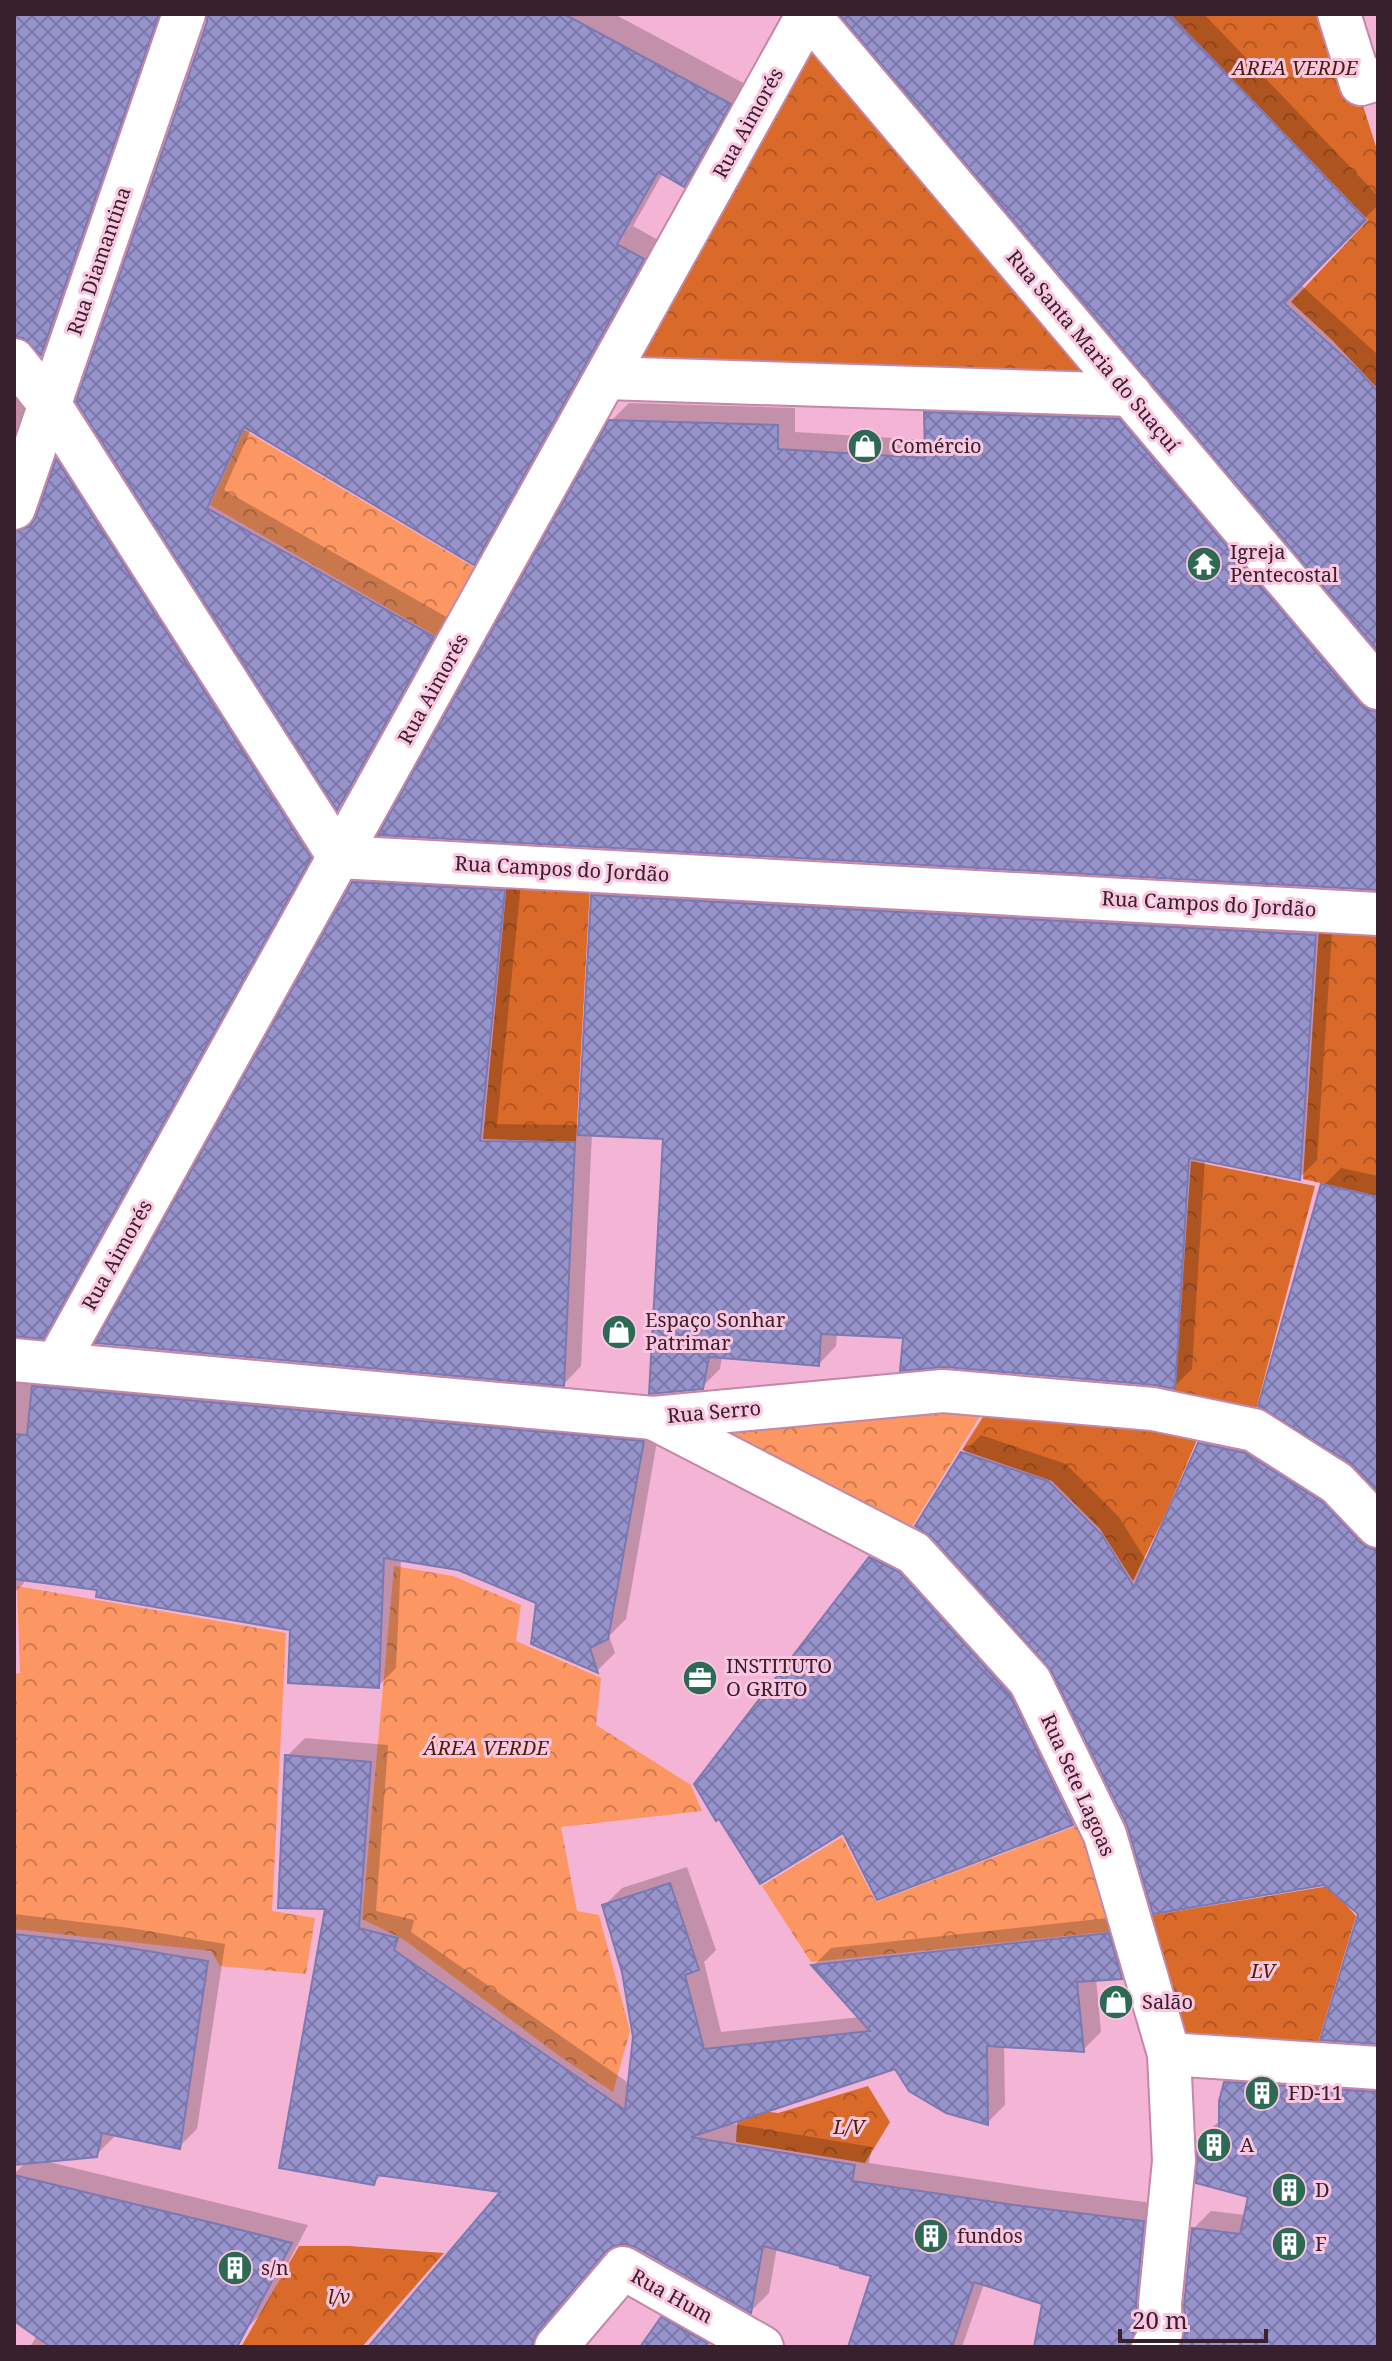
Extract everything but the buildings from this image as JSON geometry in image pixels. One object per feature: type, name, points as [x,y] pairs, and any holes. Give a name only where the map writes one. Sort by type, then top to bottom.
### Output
[{"type":"street","name":"Rua Diamantina","points":[[14,508],[184,14]]},
{"type":"street","name":"Rua Aimorés","points":[[57,1363],[808,14]]},
{"type":"street","name":"Rua Santa Maria do Suaçuí","points":[[808,14],[1378,688]]},
{"type":"street","points":[[1339,14],[1370,81]]},
{"type":"street","points":[[14,360],[50,405],[339,857]]},
{"type":"street","points":[[606,378],[1131,395]]},
{"type":"street","name":"Rua Campos do Jordão","points":[[339,857],[1378,914]]},
{"type":"street","name":"Rua Serro","points":[[14,1360],[653,1418],[943,1391],[1153,1409],[1254,1430],[1337,1483],[1378,1526]]},
{"type":"street","name":"Rua Sete Lagoas","points":[[653,1418],[914,1553],[1030,1681],[1105,1835],[1169,2054],[1174,2161],[1160,2304],[1161,2333],[1153,2347]]},
{"type":"street","points":[[1169,2054],[1378,2068]]},
{"type":"street","name":"Rua Hum","points":[[556,2347],[623,2268],[762,2347]]},
{"type":"green space","name":"AREA VERDE","points":[[1170,14],[1334,14],[1378,153],[1378,389],[1291,302],[1368,220]]},
{"type":"green space","points":[[812,51],[1038,309],[1092,377],[630,361]]},
{"type":"green space","points":[[244,430],[480,571],[441,639],[210,505]]},
{"type":"green space","points":[[507,882],[590,886],[576,1142],[483,1139]]},
{"type":"green space","points":[[1319,927],[1378,930],[1378,1196],[1303,1179]]},
{"type":"green space","points":[[1191,1161],[1315,1186],[1255,1413],[1175,1395]]},
{"type":"green space","points":[[918,1409],[983,1411],[908,1533],[722,1438],[722,1427]]},
{"type":"green space","points":[[986,1412],[1199,1435],[1133,1581],[1100,1529],[1052,1481],[962,1450]]},
{"type":"green space","name":"ÁREA VERDE","points":[[394,1566],[453,1576],[521,1605],[516,1641],[601,1678],[596,1725],[691,1785],[702,1811],[561,1827],[577,1911],[599,1915],[630,2031],[613,2092],[558,2055],[403,1939],[362,1919]]},
{"type":"green space","points":[[17,1586],[286,1633],[272,1911],[315,1918],[306,1974],[220,1966],[211,1951],[14,1929],[14,1674],[20,1673]]},
{"type":"green space","points":[[1081,1824],[1115,1931],[811,1962],[762,1886],[842,1837],[876,1902]]},
{"type":"green space","name":"LV","points":[[1329,1886],[1356,1916],[1317,2046],[1182,2037],[1147,1916]]},
{"type":"green space","name":"L/V","points":[[868,2086],[890,2122],[865,2163],[736,2142],[738,2108],[778,2113]]},
{"type":"green space","name":"l/v","points":[[299,2246],[349,2246],[444,2253],[362,2347],[241,2347]]},
{"type":"place","name":"Comércio","points":[[865,446]]},
{"type":"place","name":"Igreja Pentecostal","points":[[1204,564]]},
{"type":"place","name":"Espaço Sonhar Patrimar","points":[[619,1332]]},
{"type":"place","name":"INSTITUTO O GRITO","points":[[700,1678]]},
{"type":"place","name":"Salão","points":[[1116,2002]]},
{"type":"place","name":"FD-11","points":[[1262,2093]]},
{"type":"place","name":"A","points":[[1214,2145]]},
{"type":"place","name":"D","points":[[1289,2190]]},
{"type":"place","name":"fundos","points":[[931,2236]]},
{"type":"place","name":"F","points":[[1289,2244]]},
{"type":"place","name":"s/n","points":[[235,2268]]}]
